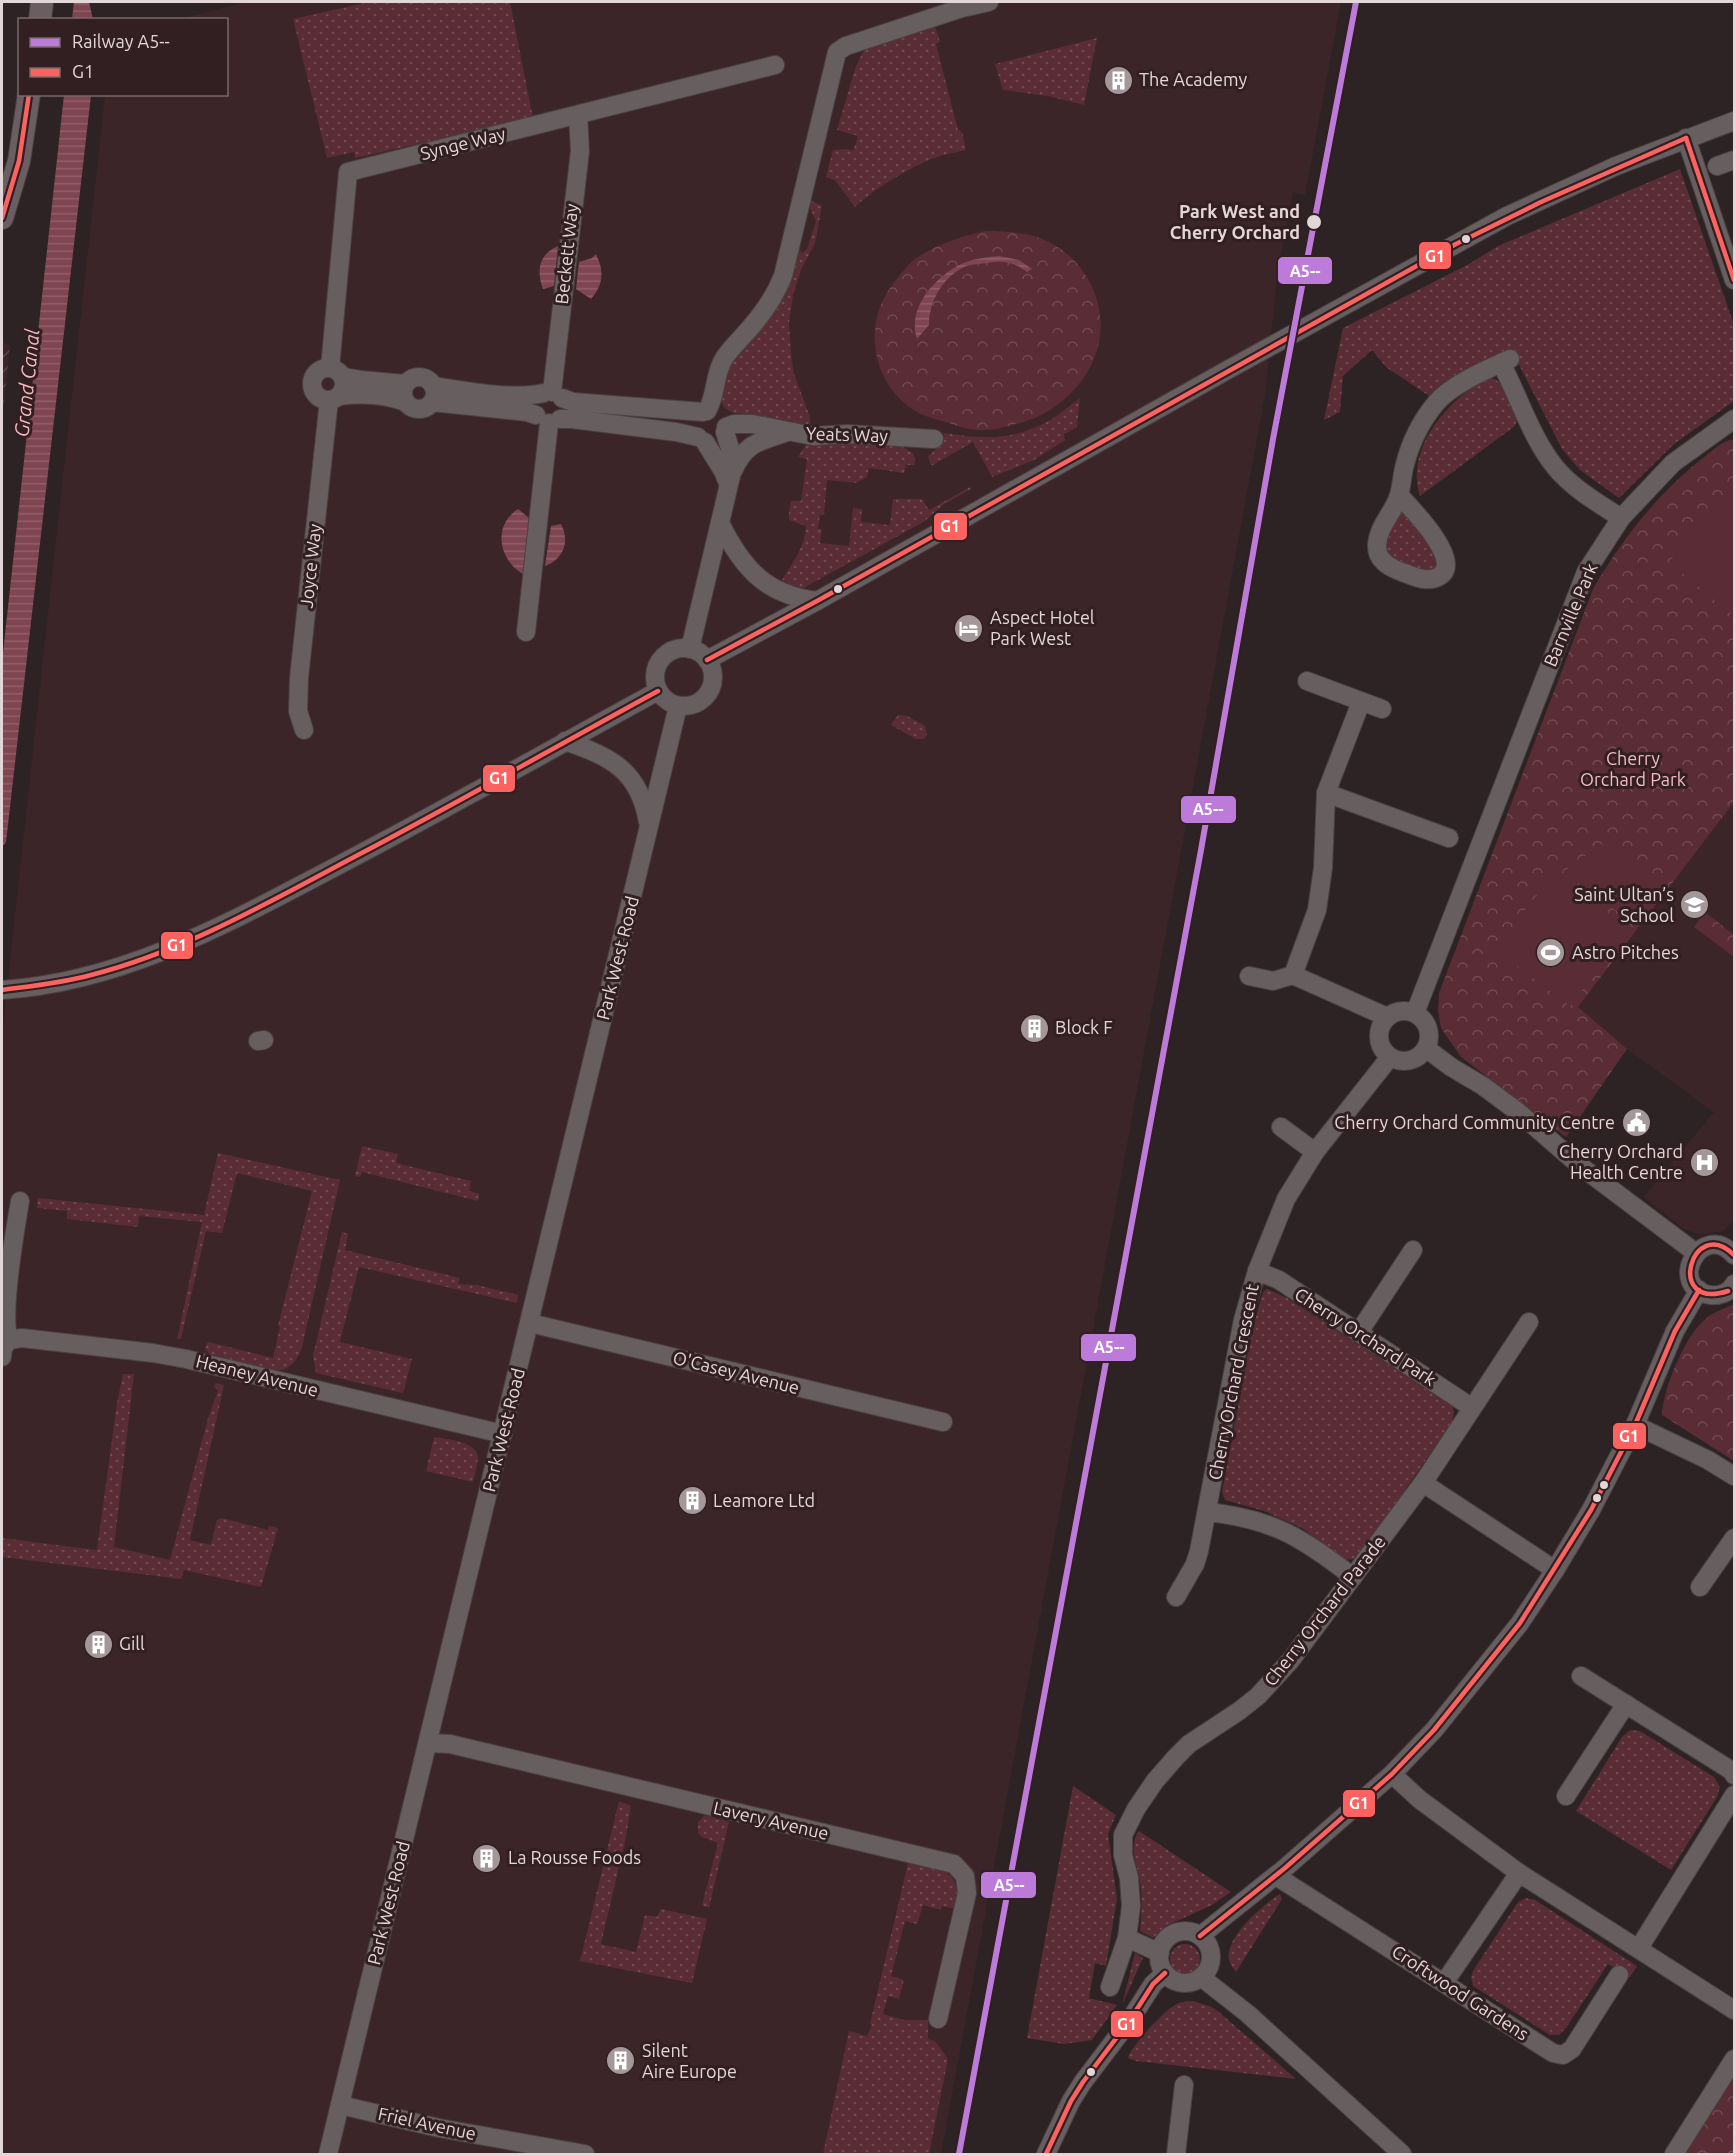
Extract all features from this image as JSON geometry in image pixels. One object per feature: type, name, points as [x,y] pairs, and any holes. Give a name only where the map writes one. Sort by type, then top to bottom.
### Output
[{"type":"main road","points":[[40,18],[42,2]]},
{"type":"main road","points":[[2,218],[19,161],[29,96]]},
{"type":"street","points":[[730,480],[695,433],[694,423],[711,404],[721,362],[777,293],[837,52],[846,46],[962,8],[989,2]]},
{"type":"street","name":"Synge Way","points":[[336,372],[348,172],[775,65]]},
{"type":"street","name":"Beckett Way","points":[[552,394],[580,151],[578,115]]},
{"type":"street","points":[[707,660],[1507,216],[1616,166],[1734,121]]},
{"type":"street","points":[[1686,138],[1734,280]]},
{"type":"street","points":[[1399,495],[1417,515],[1445,555],[1445,568],[1436,578],[1418,578],[1393,569],[1380,559],[1376,546],[1382,528],[1399,495],[1405,462],[1424,420],[1438,401],[1477,375],[1506,361],[1543,451],[1555,467],[1574,485],[1621,518]]},
{"type":"street","points":[[405,384],[361,380],[336,372],[320,370],[313,378],[312,384],[319,398],[334,398],[360,393],[394,398],[406,402],[414,409],[420,409],[429,406],[433,394],[430,381],[421,377],[412,378],[405,384],[403,393],[406,402]]},
{"type":"street","points":[[334,398],[344,387],[336,372]]},
{"type":"street","points":[[433,394],[456,390],[529,397],[552,394],[573,402],[685,412],[705,411],[720,415],[732,455],[730,480],[690,649]]},
{"type":"street","points":[[433,394],[520,411],[548,419],[572,419],[676,432],[715,442],[725,430]]},
{"type":"street","points":[[548,419],[565,411],[552,394]]},
{"type":"street","points":[[548,419],[534,410],[536,400],[552,394]]},
{"type":"street","name":"Joyce Way","points":[[304,730],[298,711],[298,688],[334,398]]},
{"type":"street","points":[[526,632],[548,419]]},
{"type":"street","name":"Barnville Park","points":[[1415,1014],[1586,572],[1621,518],[1673,463],[1734,419]]},
{"type":"street","name":"Yeats Way","points":[[725,430],[734,424],[752,424],[813,436],[848,434],[934,439]]},
{"type":"street","points":[[730,480],[744,450],[787,432]]},
{"type":"street","points":[[720,523],[731,545],[761,580],[774,590],[794,597],[817,601]]},
{"type":"street","points":[[681,648],[690,649],[697,651],[707,660],[713,678],[711,688],[698,703],[678,706],[663,698],[658,691],[655,672],[664,656],[681,648]]},
{"type":"street","points":[[1307,681],[1382,709]]},
{"type":"street","points":[[5,990],[76,979],[168,951],[222,926],[359,854],[658,691]]},
{"type":"street","points":[[1293,975],[1317,910],[1323,868],[1326,793],[1361,702]]},
{"type":"street","name":"Park West Road","points":[[328,2154],[678,706]]},
{"type":"street","points":[[565,741],[605,756],[626,773],[638,786],[649,827]]},
{"type":"street","points":[[1326,793],[1449,838]]},
{"type":"street","points":[[1249,976],[1273,981],[1293,975],[1387,1017]]},
{"type":"street","points":[[1401,1011],[1415,1014],[1427,1025],[1429,1041],[1426,1049],[1414,1060],[1397,1061],[1384,1052],[1379,1038],[1382,1023],[1387,1017],[1401,1011]]},
{"type":"street","points":[[1426,1049],[1518,1112],[1579,1165],[1696,1253]]},
{"type":"street","name":"Cherry Orchard Crescent","points":[[1176,1597],[1195,1564],[1208,1512],[1243,1320],[1257,1271],[1286,1199],[1315,1152],[1390,1057]]},
{"type":"street","points":[[1281,1127],[1315,1152]]},
{"type":"street","points":[[2,1357],[3,1347],[9,1340],[5,1324],[10,1265],[20,1201]]},
{"type":"street","points":[[1731,1246],[1705,1247],[1696,1253],[1690,1263],[1689,1271],[1691,1279],[1699,1290],[1716,1296],[1725,1293],[1734,1284]]},
{"type":"street","points":[[1359,1332],[1413,1250]]},
{"type":"street","name":"Cherry Orchard Park","points":[[1257,1271],[1279,1280],[1471,1407]]},
{"type":"street","points":[[1200,1936],[1276,1876],[1392,1774],[1434,1730],[1520,1623],[1591,1510],[1635,1425],[1675,1331],[1699,1290]]},
{"type":"street","name":"Cherry Orchard Parade","points":[[1110,1987],[1127,1938],[1131,1906],[1129,1878],[1123,1855],[1123,1835],[1136,1809],[1155,1780],[1189,1744],[1239,1711],[1271,1683],[1423,1483],[1529,1322]]},
{"type":"street","name":"O'Casey Avenue","points":[[530,1323],[943,1422]]},
{"type":"street","name":"Heaney Avenue","points":[[9,1340],[30,1338],[153,1353],[503,1434]]},
{"type":"street","points":[[1635,1425],[1708,1460],[1734,1476]]},
{"type":"street","points":[[1423,1483],[1555,1570]]},
{"type":"street","points":[[1208,1512],[1244,1518],[1283,1530],[1312,1546],[1353,1577]]},
{"type":"street","points":[[1700,1587],[1734,1538]]},
{"type":"street","points":[[1581,1676],[1732,1771],[1734,1775]]},
{"type":"street","points":[[1566,1796],[1626,1704]]},
{"type":"street","name":"Lavery Avenue","points":[[428,1743],[450,1744],[954,1864],[965,1876],[967,1893],[938,2019]]},
{"type":"street","points":[[1392,1774],[1419,1799],[1520,1873],[1734,2010]]},
{"type":"street","points":[[1638,1948],[1734,1795]]},
{"type":"street","points":[[1444,1983],[1520,1873]]},
{"type":"street","name":"Croftwood Gardens","points":[[1276,1876],[1553,2053],[1563,2055],[1572,2049],[1619,1975]]},
{"type":"street","points":[[1185,1932],[1200,1936],[1206,1942],[1211,1956],[1210,1963],[1202,1977],[1195,1981],[1182,1983],[1165,1973],[1161,1965],[1160,1953],[1164,1943],[1176,1933],[1185,1932]]},
{"type":"street","points":[[1127,1938],[1160,1953]]},
{"type":"street","points":[[1046,2154],[1083,2082],[1130,2020],[1153,1984],[1165,1973]]},
{"type":"street","points":[[1202,1977],[1248,2014],[1402,2154]]},
{"type":"street","points":[[1674,2154],[1734,2059]]},
{"type":"street","points":[[1176,2154],[1184,2085]]},
{"type":"street","name":"Friel Avenue","points":[[340,2105],[439,2128],[585,2154]]},
{"type":"shaded area","points":[[74,2],[89,2],[93,18],[72,18]]},
{"type":"shaded area","points":[[247,2],[1341,2],[1305,195],[1293,192],[1277,275],[1265,395],[941,2154],[2,2154],[2,1033],[105,96],[228,96],[228,18],[184,18]]},
{"type":"shaded area","points":[[64,96],[91,96],[6,842],[2,847],[2,662]]},
{"type":"shaded area","points":[[558,246],[554,286],[543,289],[540,270],[543,258]]},
{"type":"shaded area","points":[[596,254],[601,277],[598,288],[591,299],[576,289],[579,262],[592,258]]},
{"type":"shaded area","points":[[999,256],[1019,260],[1032,269],[1027,272],[1013,264],[998,262],[964,267],[943,284],[934,299],[929,325],[917,339],[916,315],[920,303],[935,283],[955,267],[966,262]]},
{"type":"shaded area","points":[[2,342],[10,346],[2,421]]},
{"type":"shaded area","points":[[518,509],[529,518],[523,574],[508,560],[502,543],[504,524]]},
{"type":"shaded area","points":[[561,524],[565,537],[564,549],[557,559],[545,566],[551,526]]},
{"type":"shaded area","name":"Saint Ultan’s School","points":[[1734,802],[1734,1219],[1724,1231],[1699,1234],[1684,1229],[1644,1197],[1714,1112],[1627,1049],[1577,1008]]},
{"type":"green space","points":[[369,2],[510,2],[533,118],[355,158],[354,152],[327,158],[293,19]]},
{"type":"green space","points":[[935,26],[940,42],[936,44],[958,130],[962,132],[966,150],[917,165],[855,207],[835,180],[826,177],[833,150],[853,151],[858,136],[837,130],[856,66],[865,48]]},
{"type":"green space","points":[[1097,38],[1084,105],[1048,96],[1003,90],[995,64]]},
{"type":"green space","points":[[1680,169],[1734,325],[1734,401],[1674,444],[1619,498],[1580,470],[1562,449],[1512,351],[1432,398],[1386,367],[1372,350],[1343,376],[1340,412],[1324,420],[1343,328],[1469,264],[1498,246]]},
{"type":"green space","points":[[810,200],[822,206],[815,243],[801,270],[793,295],[789,323],[794,374],[810,417],[810,429],[772,418],[734,413],[725,408],[721,402],[721,393],[728,367],[798,247],[802,253],[807,249],[816,221],[809,206]]},
{"type":"green space","points":[[985,231],[1030,235],[1049,242],[1065,252],[1090,282],[1097,299],[1100,337],[1095,356],[1084,378],[1057,405],[1036,418],[1024,422],[980,430],[927,416],[904,403],[892,390],[883,375],[877,358],[875,341],[880,307],[888,291],[910,264],[942,244]]},
{"type":"green space","points":[[1489,378],[1500,383],[1518,417],[1515,426],[1420,496],[1417,478],[1418,460],[1424,443],[1445,411],[1459,398]]},
{"type":"green space","points":[[1080,398],[1077,427],[1064,434],[1065,440],[1034,460],[992,477],[973,442],[931,466],[928,456],[943,443],[944,433],[998,437],[1024,432],[1054,418]]},
{"type":"green space","name":"Cherry Orchard Park","points":[[1734,439],[1734,802],[1578,1007],[1627,1049],[1566,1137],[1461,1057],[1441,1028],[1438,1011],[1439,993],[1593,589],[1616,552],[1671,486],[1710,452]]},
{"type":"green space","points":[[845,442],[890,443],[914,454],[915,465],[906,465],[904,473],[869,468],[867,477],[856,483],[827,480],[824,515],[820,515],[818,529],[822,529],[820,543],[849,546],[853,508],[862,509],[861,522],[890,525],[893,499],[922,499],[929,510],[970,487],[971,489],[944,504],[925,521],[798,591],[779,586],[800,550],[805,535],[806,526],[789,520],[791,501],[801,501],[807,459],[798,457],[806,445]]},
{"type":"green space","points":[[1734,484],[1734,616],[1669,562]]},
{"type":"green space","points":[[1402,509],[1439,555],[1437,568],[1424,571],[1390,560],[1383,544],[1392,518]]},
{"type":"green space","points":[[898,715],[907,716],[925,726],[927,734],[924,739],[916,739],[891,725]]},
{"type":"green space","points":[[1601,844],[1659,889],[1633,923],[1563,872]]},
{"type":"green space","name":"Astro Pitches","points":[[1555,872],[1629,929],[1570,1006],[1495,949]]},
{"type":"green space","points":[[1705,912],[1734,935],[1734,957],[1694,927]]},
{"type":"green space","points":[[362,1146],[398,1154],[396,1163],[471,1181],[469,1191],[479,1194],[478,1201],[362,1172],[360,1177],[355,1176]]},
{"type":"green space","points":[[218,1153],[340,1180],[302,1347],[296,1360],[285,1369],[270,1370],[248,1365],[210,1354],[205,1349],[209,1342],[273,1358],[280,1327],[278,1326],[312,1191],[237,1173],[222,1233],[206,1231],[181,1339],[177,1339],[202,1222],[139,1216],[138,1227],[67,1219],[67,1211],[37,1208],[38,1198],[204,1215]]},
{"type":"green space","points":[[342,1232],[348,1234],[345,1250],[460,1278],[458,1284],[477,1285],[518,1295],[517,1303],[359,1267],[340,1342],[412,1359],[403,1393],[316,1373],[313,1356]]},
{"type":"green space","points":[[1267,1289],[1287,1298],[1453,1407],[1452,1422],[1368,1544],[1353,1559],[1345,1560],[1302,1528],[1264,1511],[1225,1500],[1222,1492],[1251,1334],[1263,1292]]},
{"type":"green space","points":[[1734,1304],[1734,1461],[1662,1415],[1671,1376],[1692,1334],[1709,1316]]},
{"type":"green space","points":[[123,1374],[134,1374],[114,1547],[170,1560],[208,1418],[218,1391],[214,1387],[215,1383],[224,1385],[190,1540],[211,1545],[217,1520],[222,1518],[268,1530],[269,1526],[278,1528],[261,1587],[184,1570],[181,1579],[2,1557],[2,1538],[97,1550]]},
{"type":"green space","points":[[434,1437],[467,1444],[477,1452],[473,1482],[426,1471]]},
{"type":"green space","points":[[1630,1730],[1640,1731],[1714,1777],[1720,1787],[1717,1797],[1671,1870],[1576,1811],[1622,1737]]},
{"type":"green space","points":[[1073,1786],[1116,1815],[1108,1834],[1117,1899],[1106,1966],[1095,1963],[1089,1998],[1117,2005],[1092,2040],[1064,2044],[1027,2038]]},
{"type":"green space","points":[[619,1801],[631,1806],[601,1944],[636,1952],[645,1915],[657,1917],[661,1909],[707,1919],[692,1983],[580,1961]]},
{"type":"green space","points":[[705,1815],[729,1822],[709,1908],[702,1905],[718,1843],[698,1833],[698,1822]]},
{"type":"green space","points":[[1139,1831],[1231,1892],[1212,1905],[1166,1926],[1153,1938],[1140,1931],[1141,1889],[1134,1852],[1135,1838]]},
{"type":"green space","points":[[908,1863],[939,1869],[947,1873],[956,1885],[957,1895],[956,1909],[942,1906],[941,1910],[923,1905],[917,1924],[905,1921],[891,1976],[904,1980],[899,1999],[888,1996],[883,2014],[904,2020],[928,2020],[928,2039],[935,2041],[948,2059],[929,2154],[823,2154],[849,2031],[867,2036],[872,2025],[870,2024]]},
{"type":"green space","points":[[1280,1894],[1282,1899],[1236,1972],[1229,1960],[1229,1951],[1233,1942],[1247,1922]]},
{"type":"green space","points":[[1526,1898],[1535,1900],[1637,1966],[1630,1977],[1608,1964],[1559,2035],[1550,2035],[1473,1986],[1471,1978],[1473,1971],[1518,1902]]},
{"type":"green space","points":[[1185,1944],[1191,1945],[1199,1953],[1199,1965],[1191,1973],[1185,1974],[1179,1973],[1171,1965],[1170,1959],[1171,1953],[1179,1945]]},
{"type":"green space","points":[[1135,1953],[1143,1958],[1122,2005]]},
{"type":"green space","points":[[1193,2001],[1212,2007],[1219,2012],[1296,2079],[1136,2061],[1128,2058],[1141,2038],[1163,2014],[1177,2004]]},
{"type":"green space","points":[[1734,2078],[1734,2154],[1684,2154]]},
{"type":"rail line","name":"A5--","points":[[959,2154],[1201,850],[1273,439],[1356,2]]},
{"type":"transit line","name":"G1","points":[[2,218],[19,161],[29,96]]},
{"type":"transit line","name":"G1","points":[[1686,138],[1734,280]]},
{"type":"transit line","name":"G1","points":[[707,660],[817,601],[1456,244],[1541,202],[1686,138]]},
{"type":"transit line","name":"G1","points":[[2,990],[91,975],[126,965],[194,939],[394,836],[658,691]]},
{"type":"transit line","name":"G1","points":[[1728,1291],[1708,1294],[1696,1288],[1691,1278],[1691,1265],[1697,1253],[1706,1246],[1719,1245],[1734,1255]]},
{"type":"transit line","name":"G1","points":[[1200,1936],[1285,1868],[1392,1774],[1434,1730],[1520,1623],[1591,1510],[1635,1425],[1675,1331],[1699,1290]]},
{"type":"transit line","name":"G1","points":[[1046,2154],[1071,2101],[1083,2082],[1130,2020],[1153,1984],[1165,1973]]},
{"type":"place","name":"The Academy","points":[[1118,80]]},
{"type":"place","name":"Park West and Cherry Orchard","points":[[1314,222]]},
{"type":"place","name":"Aspect Hotel Park West","points":[[969,628]]},
{"type":"place","name":"Saint Ultan’s School","points":[[1695,905]]},
{"type":"place","name":"Astro Pitches","points":[[1551,953]]},
{"type":"place","name":"Block F","points":[[1034,1028]]},
{"type":"place","name":"Cherry Orchard Community Centre","points":[[1636,1123]]},
{"type":"place","name":"Cherry Orchard Health Centre","points":[[1704,1162]]},
{"type":"place","name":"Leamore Ltd","points":[[692,1501]]},
{"type":"place","name":"Gill","points":[[98,1644]]},
{"type":"place","name":"La Rousse Foods","points":[[487,1858]]},
{"type":"place","name":"Silent Aire Europe","points":[[621,2061]]},
{"type":"water label","name":"Grand Canal","points":[[27,383]]}]
